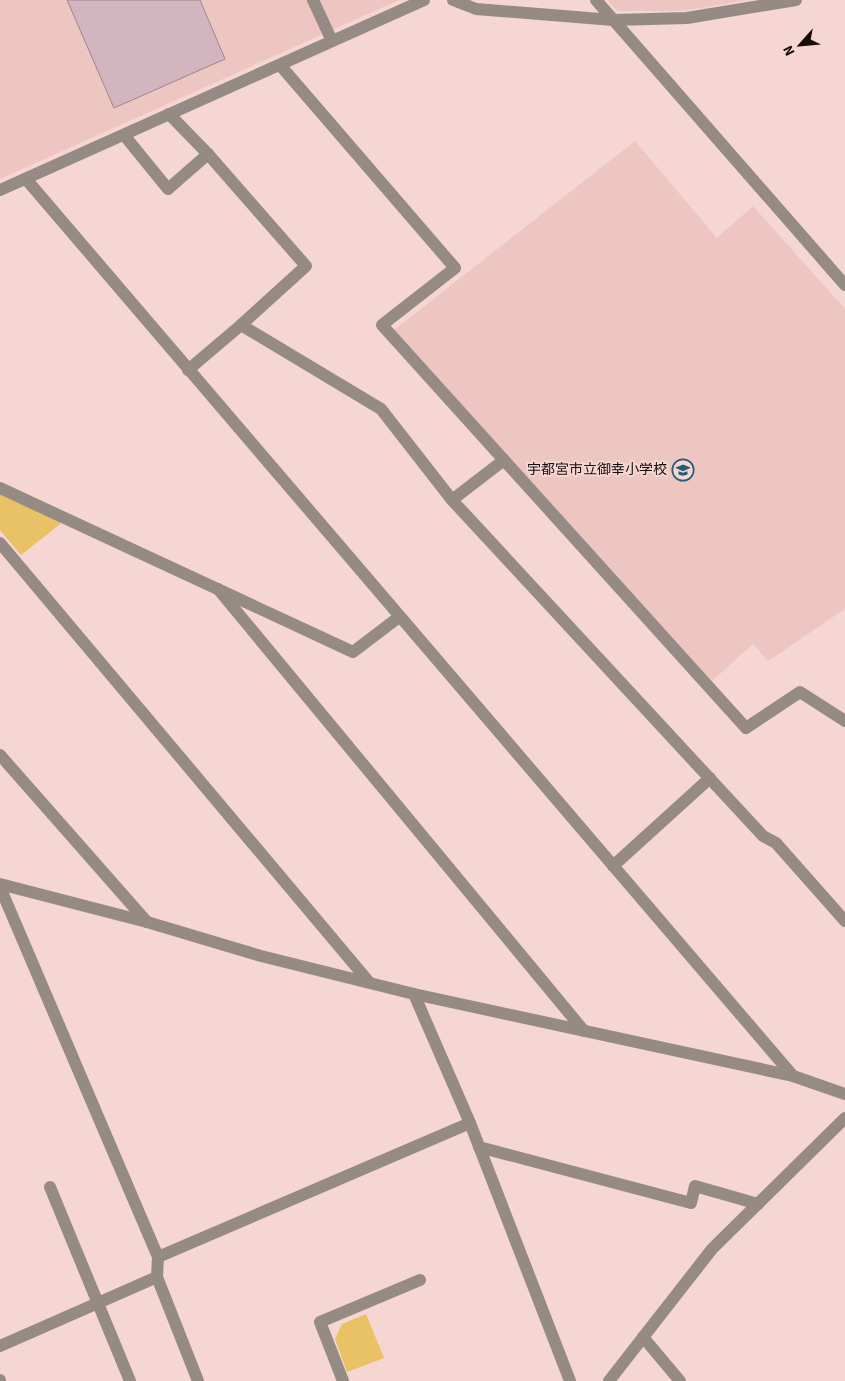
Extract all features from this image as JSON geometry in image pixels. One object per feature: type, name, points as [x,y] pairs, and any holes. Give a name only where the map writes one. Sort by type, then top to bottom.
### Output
[{"type":"street","points":[[313,0],[332,41]]},
{"type":"street","points":[[0,190],[424,0]]},
{"type":"street","points":[[453,0],[476,9],[613,20],[687,18],[796,0]]},
{"type":"street","points":[[596,0],[845,285]]},
{"type":"street","points":[[280,65],[455,268],[382,325],[746,728],[800,692],[845,721]]},
{"type":"street","points":[[169,114],[208,154],[306,266],[188,370]]},
{"type":"street","points":[[124,135],[168,189],[208,154]]},
{"type":"street","points":[[26,179],[793,1076]]},
{"type":"street","points":[[241,325],[381,409],[452,500],[763,836],[776,843],[845,921]]},
{"type":"street","points":[[452,500],[504,460]]},
{"type":"street","points":[[0,488],[353,652],[399,617]]},
{"type":"street","points":[[0,543],[369,982]]},
{"type":"street","points":[[218,589],[584,1031]]},
{"type":"street","points":[[0,755],[147,922]]},
{"type":"street","points":[[613,866],[710,778]]},
{"type":"street","points":[[0,886],[147,922],[261,956],[414,994],[793,1076],[845,1094]]},
{"type":"street","points":[[0,886],[158,1257],[157,1277],[198,1381]]},
{"type":"street","points":[[414,994],[470,1123],[570,1381]]},
{"type":"street","points":[[609,1381],[712,1249],[845,1118]]},
{"type":"street","points":[[158,1257],[470,1123]]},
{"type":"street","points":[[479,1147],[691,1203],[695,1186],[758,1204]]},
{"type":"street","points":[[50,1187],[130,1381]]},
{"type":"street","points":[[0,1346],[157,1277]]},
{"type":"street","points":[[343,1381],[320,1322],[420,1280]]},
{"type":"street","points":[[644,1337],[680,1381]]},
{"type":"shaded area","points":[[0,0],[399,0],[0,179]]},
{"type":"shaded area","points":[[607,0],[748,0],[683,11],[617,11]]},
{"type":"shaded area","name":"宇都宮市立御幸小学校","points":[[635,141],[717,238],[753,206],[845,309],[845,609],[768,661],[753,644],[712,681],[394,330]]},
{"type":"shaded area","points":[[0,492],[64,521],[21,555],[0,530]]},
{"type":"shaded area","points":[[366,1314],[384,1358],[347,1372],[335,1339],[342,1324]]},
{"type":"building","points":[[67,0],[200,0],[225,59],[114,108]]},
{"type":"place","name":"宇都宮市立御幸小学校","points":[[683,470]]}]
